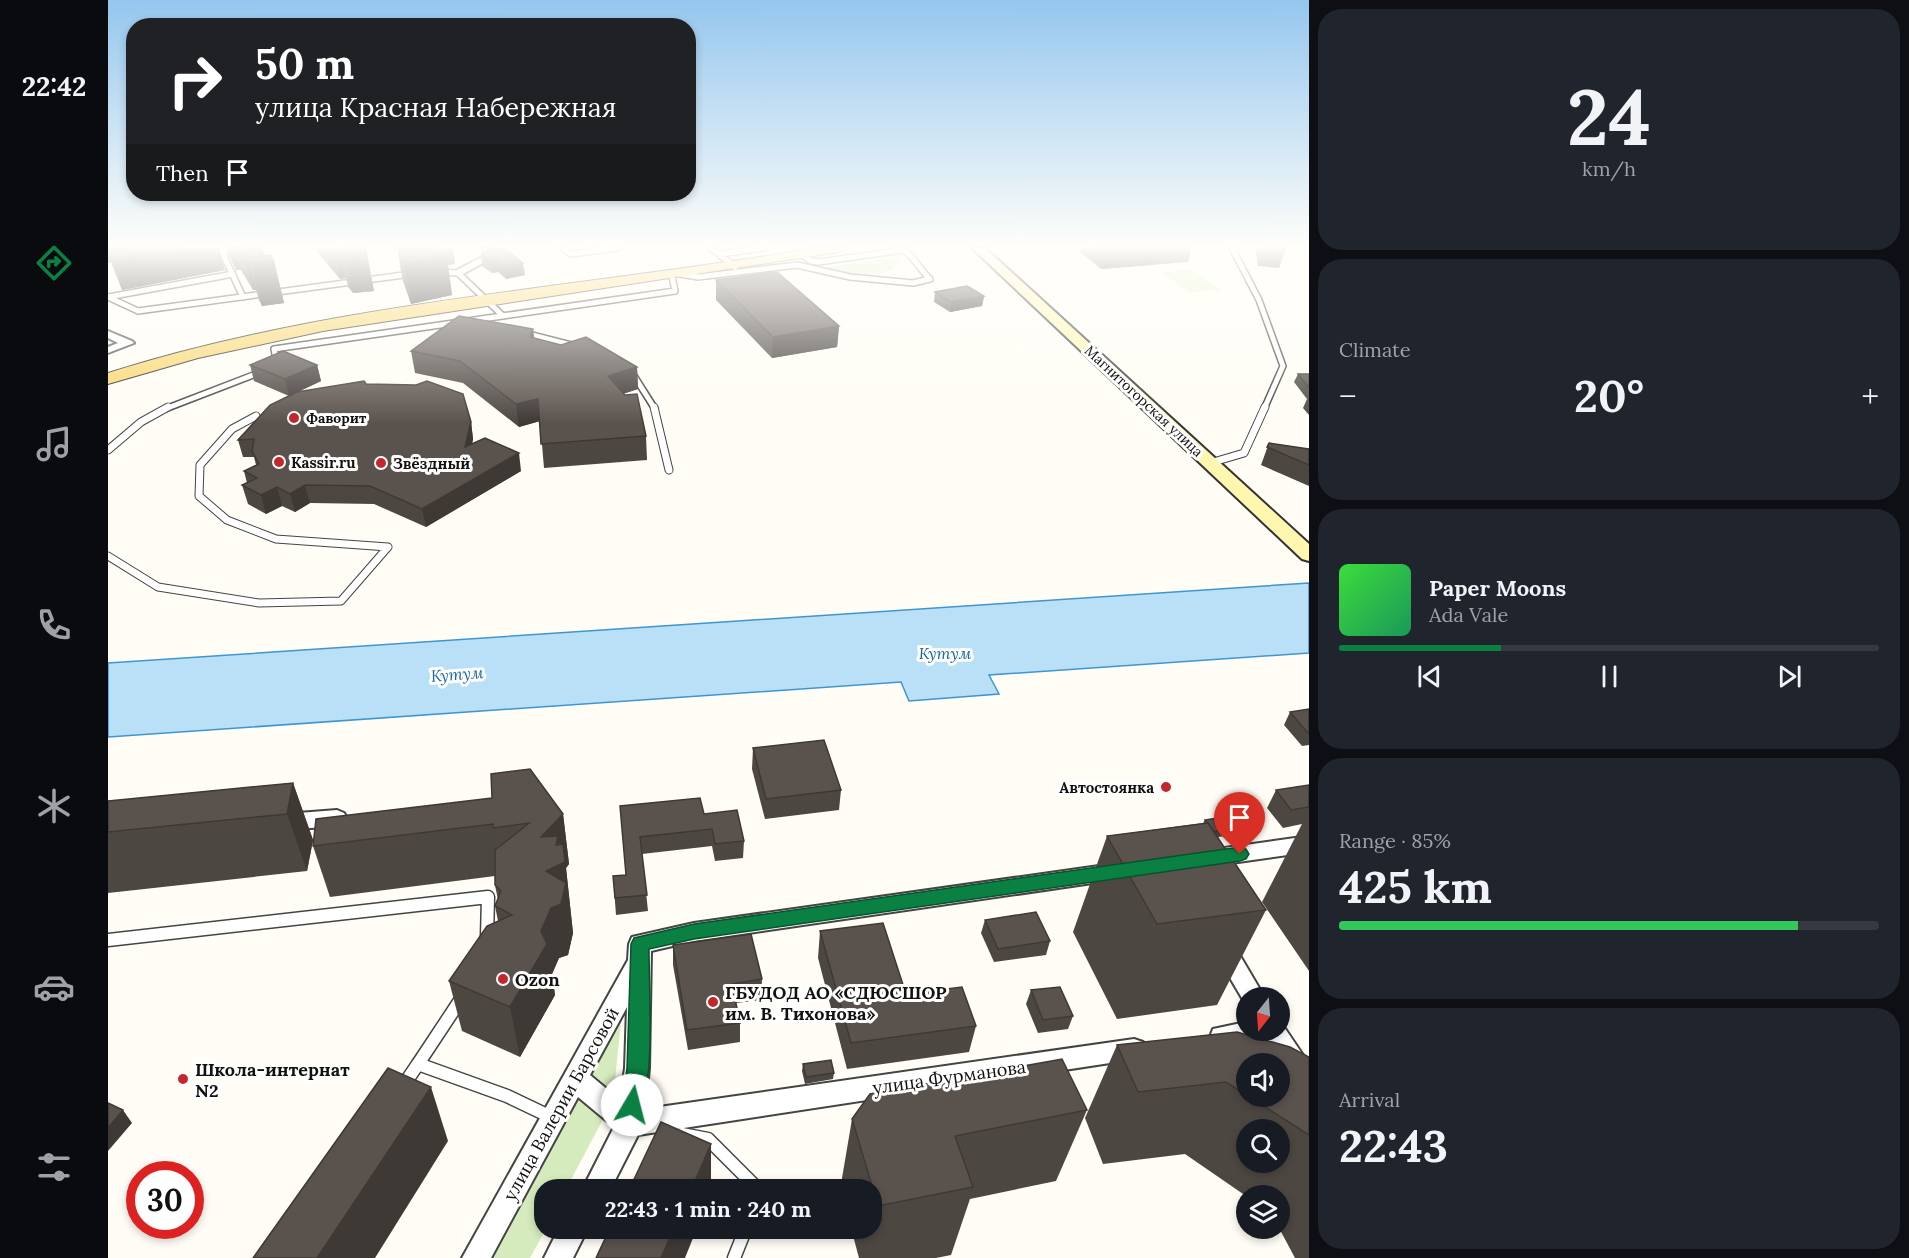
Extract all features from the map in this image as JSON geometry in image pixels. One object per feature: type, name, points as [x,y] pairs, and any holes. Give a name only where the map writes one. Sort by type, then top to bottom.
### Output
[{"type":"main road","points":[[108,379],[177,358],[288,332],[484,307]]},
{"type":"main road","name":"Магнитогорская улица","points":[[1041,307],[1309,555]]},
{"type":"street","points":[[108,334],[128,343],[109,349]]},
{"type":"street","points":[[109,349],[126,356]]},
{"type":"street","points":[[261,824],[355,817]]},
{"type":"street","points":[[1195,860],[1309,844]]},
{"type":"street","points":[[638,965],[640,944],[694,932],[1137,868]]},
{"type":"street","points":[[1213,931],[1247,987]]},
{"type":"street","name":"улица Валерии Барсовой","points":[[476,1258],[638,965]]},
{"type":"street","name":"улица Валерии Барсовой","points":[[601,1179],[630,1124],[638,1068],[638,965]]},
{"type":"street","points":[[1198,1041],[1236,1035]]},
{"type":"street","points":[[1281,1041],[1309,1086]]},
{"type":"street","name":"улица Фурманова","points":[[630,1124],[1162,1046]]},
{"type":"street","points":[[575,1078],[630,1124]]},
{"type":"street","points":[[558,1258],[568,1239]]},
{"type":"lane","points":[[129,307],[138,311],[170,307]]},
{"type":"lane","points":[[108,450],[118,439],[177,401],[277,366],[274,349],[484,307],[502,315],[562,307]]},
{"type":"lane","points":[[484,307],[502,315]]},
{"type":"lane","points":[[484,307],[498,327]]},
{"type":"lane","points":[[1210,463],[1244,453],[1283,366],[1261,307]]},
{"type":"lane","points":[[521,332],[579,347]]},
{"type":"lane","points":[[625,368],[634,373],[657,411],[669,470]]},
{"type":"lane","points":[[108,556],[158,587],[259,603],[342,601],[388,547],[276,538],[226,520],[199,496],[200,465],[232,429],[256,416]]},
{"type":"lane","points":[[108,940],[488,897],[486,951]]},
{"type":"lane","points":[[398,1093],[467,989]]},
{"type":"lane","points":[[418,1064],[507,1096],[554,1118]]},
{"type":"lane","points":[[630,1124],[708,1139],[748,1179]]},
{"type":"lane","points":[[734,1258],[742,1239]]},
{"type":"green space","points":[[622,1011],[614,1091],[584,1077]]},
{"type":"green space","points":[[578,1094],[609,1108],[571,1179],[534,1179],[534,1239],[540,1239],[530,1258],[488,1258]]},
{"type":"water","name":"Кутум","points":[[1309,583],[1309,653],[989,675],[999,694],[909,701],[901,682],[108,737],[108,663]]},
{"type":"building","points":[[743,307],[817,307],[839,326],[773,337]]},
{"type":"building","points":[[459,316],[533,329],[530,337],[561,345],[586,337],[637,367],[608,376],[625,395],[637,394],[646,436],[541,444],[538,399],[516,404],[460,361],[411,351]]},
{"type":"building","points":[[283,351],[317,365],[285,379],[250,365]]},
{"type":"building","points":[[1298,374],[1309,374],[1309,388]]},
{"type":"building","name":"Звёздный","points":[[364,381],[366,384],[416,385],[427,381],[463,394],[471,422],[465,447],[485,438],[519,453],[422,509],[370,486],[305,485],[290,494],[277,487],[261,495],[242,485],[257,478],[244,471],[259,464],[252,451],[254,439],[238,440],[270,405],[297,392]]},
{"type":"building","points":[[1269,443],[1309,449],[1309,465],[1267,447]]},
{"type":"building","points":[[1309,709],[1309,732],[1308,733],[1290,712]]},
{"type":"building","points":[[824,740],[841,790],[766,799],[753,748]]},
{"type":"building","points":[[530,769],[563,814],[541,837],[558,836],[556,845],[563,844],[565,862],[546,871],[566,883],[561,904],[551,908],[541,931],[547,944],[510,1007],[449,981],[487,926],[512,915],[495,906],[501,891],[495,885],[495,850],[529,823],[493,828],[493,824],[313,846],[316,819],[492,798],[491,774]]},
{"type":"building","points":[[293,783],[287,814],[108,832],[108,801]]},
{"type":"building","points":[[1309,785],[1309,807],[1291,810],[1276,790]]},
{"type":"building","points":[[700,798],[704,814],[737,810],[744,841],[715,844],[712,829],[640,837],[647,895],[615,898],[613,876],[626,875],[620,806]]},
{"type":"building","points":[[1229,816],[1238,828],[1214,832],[1205,820]]},
{"type":"building","points":[[1208,823],[1266,910],[1157,924],[1107,836]]},
{"type":"building","points":[[1036,912],[1050,941],[998,949],[985,920]]},
{"type":"building","points":[[883,923],[906,994],[962,987],[976,1026],[851,1043],[820,931]]},
{"type":"building","name":"ГБУДОД АО «СДЮСШОР им. В. Тихонова»","points":[[751,934],[762,979],[732,984],[740,1023],[687,1030],[673,945]]},
{"type":"building","points":[[1060,987],[1073,1016],[1043,1020],[1031,990]]},
{"type":"building","points":[[1236,1032],[1236,1041],[1269,1041],[1290,1047],[1309,1057],[1309,1135],[1290,1123],[1290,1119],[1284,1119],[1265,1107],[1290,1107],[1290,1053],[1236,1053],[1236,1088],[1226,1082],[1138,1092],[1117,1045]]},
{"type":"building","points":[[1062,1059],[1087,1110],[955,1136],[973,1187],[882,1205],[882,1179],[870,1179],[852,1119],[870,1094]]},
{"type":"building","points":[[831,1060],[834,1073],[806,1077],[803,1064]]},
{"type":"building","points":[[388,1068],[431,1087],[317,1258],[253,1258]]},
{"type":"building","points":[[108,1103],[123,1110],[108,1128]]},
{"type":"building","points":[[661,1122],[711,1144],[696,1179],[634,1179]]},
{"type":"building","points":[[605,1239],[669,1239],[661,1258],[596,1258]]},
{"type":"place","name":"Фаворит","points":[[294,418]]},
{"type":"place","name":"Kassir.ru","points":[[279,462]]},
{"type":"place","name":"Звёздный","points":[[381,463]]},
{"type":"place","name":"Автостоянка","points":[[1166,787]]},
{"type":"place","name":"Ozon","points":[[503,979]]},
{"type":"place","name":"ГБУДОД АО «СДЮСШОР им. В. Тихонова»","points":[[713,1002]]},
{"type":"place","name":"Школа-интернат N2","points":[[183,1079]]},
{"type":"route","points":[[632,1105],[638,1068],[640,944],[694,932],[1240,854]]}]
